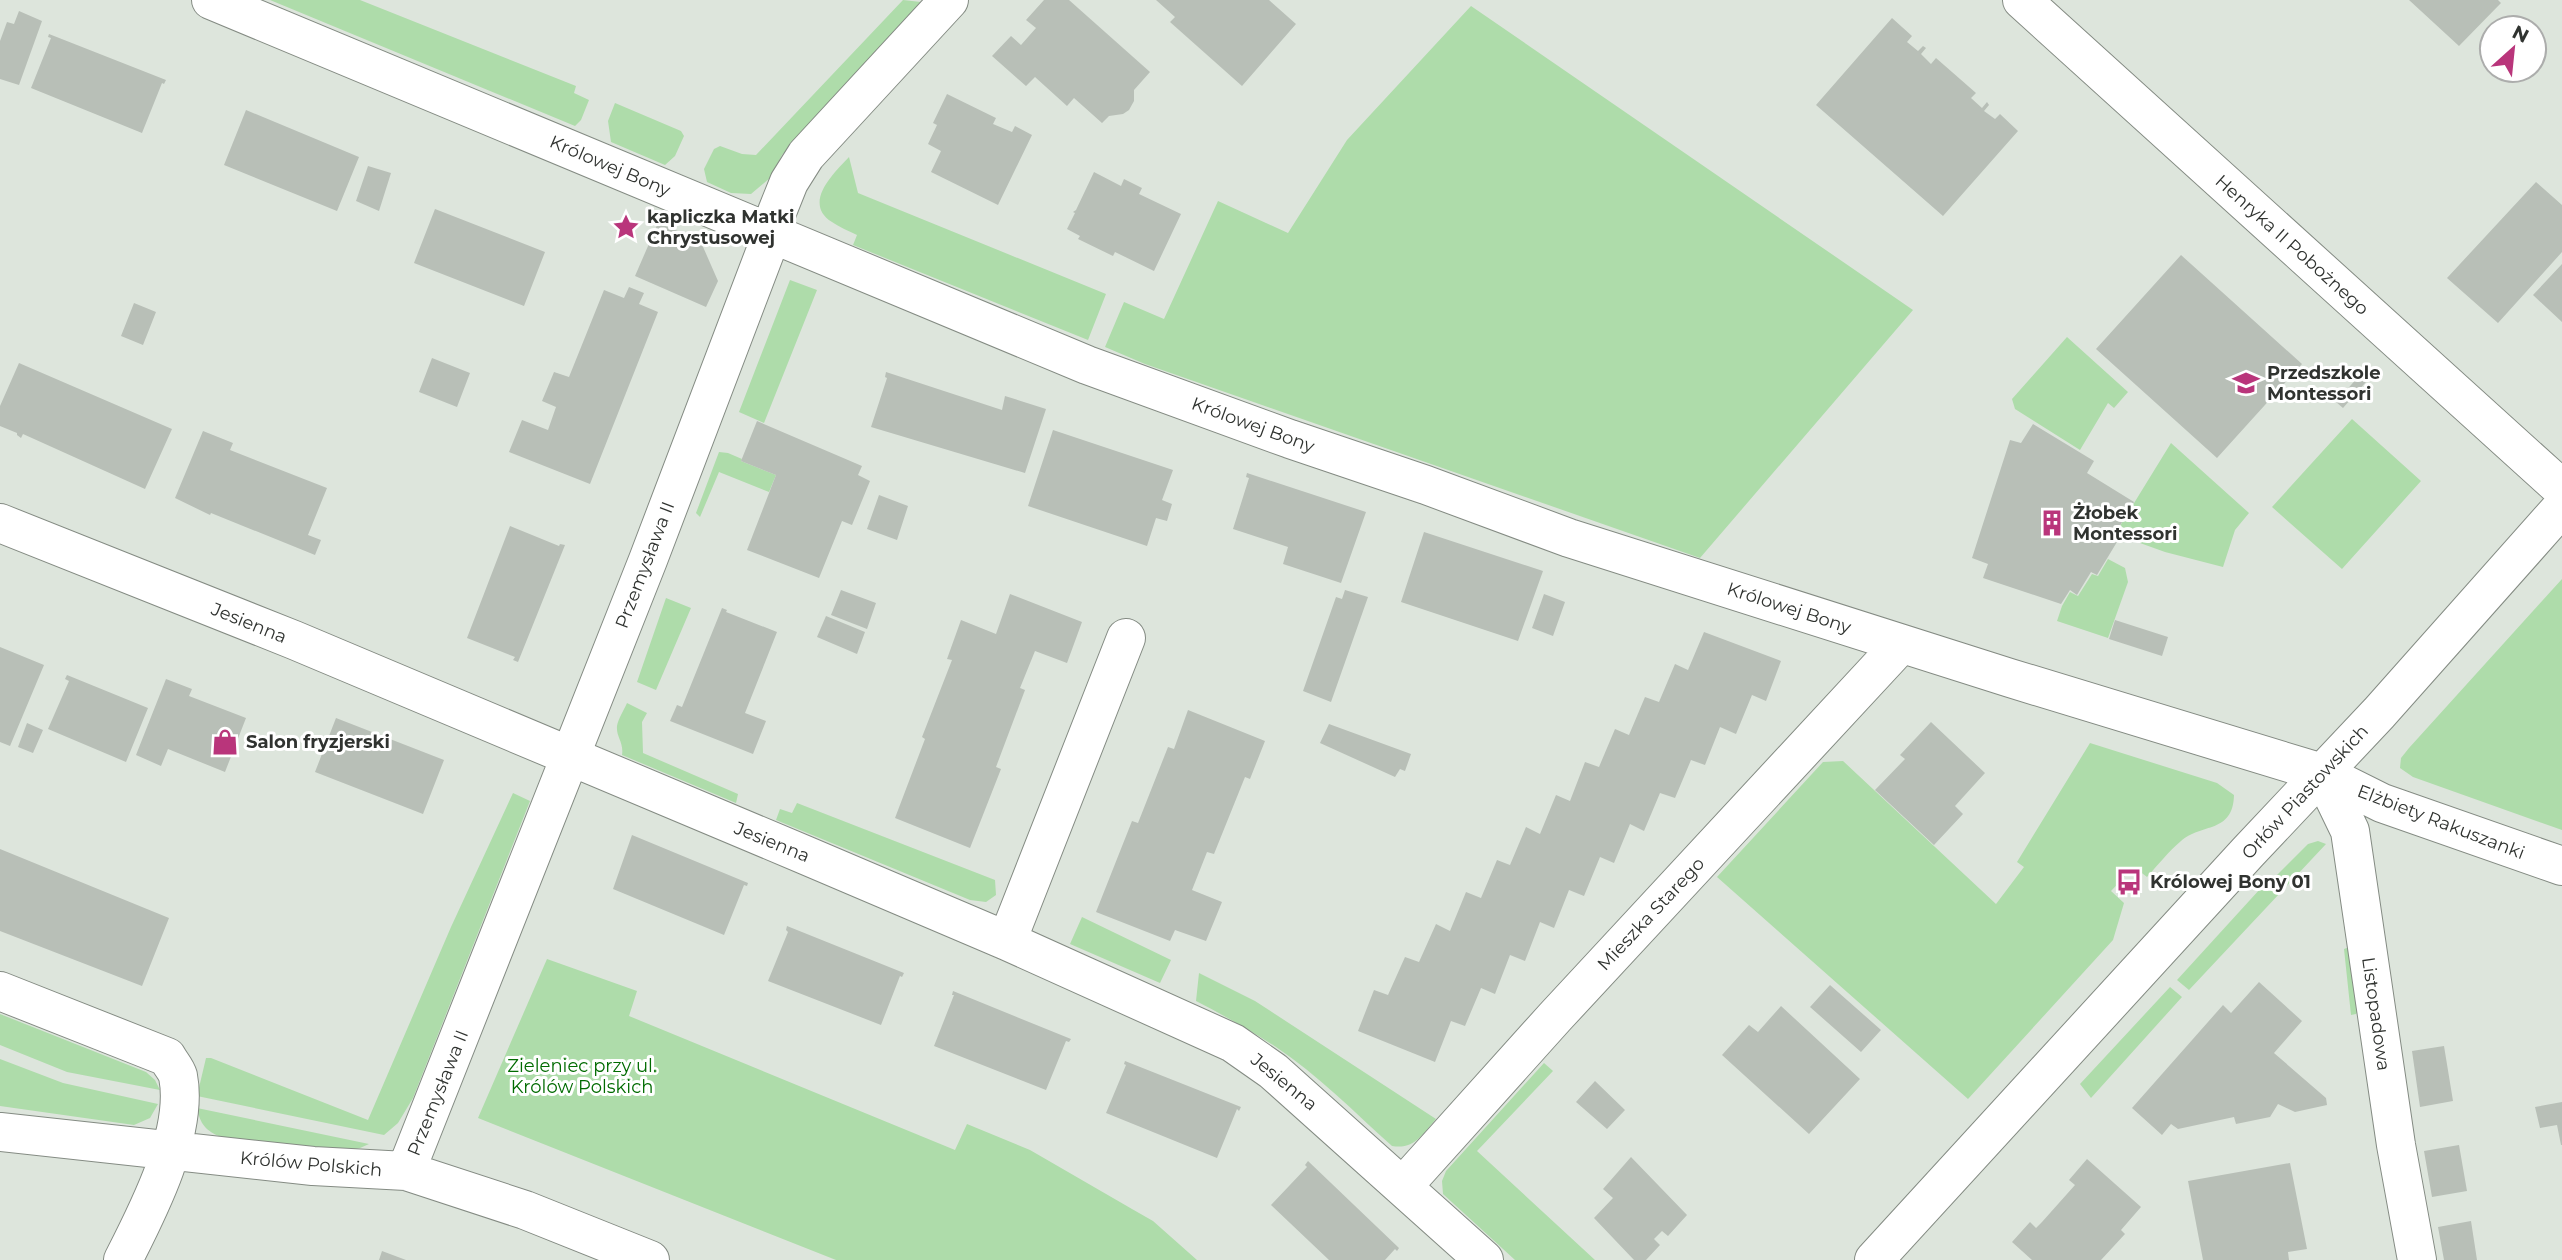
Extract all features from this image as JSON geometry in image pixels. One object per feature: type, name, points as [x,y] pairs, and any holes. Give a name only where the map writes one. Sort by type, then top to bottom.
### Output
[{"type":"street","name":"Królowej Bony","points":[[211,0],[1087,365],[1569,538],[1901,644],[2322,773]]},
{"type":"street","name":"Przemysława II","points":[[407,1171],[648,560],[772,234],[776,212],[789,182],[806,155],[949,0]]},
{"type":"street","name":"Henryka II Pobożnego","points":[[2022,0],[2562,489]]},
{"type":"street","name":"Orłów Piastowskich","points":[[1874,1260],[2379,713],[2562,507]]},
{"type":"street","name":"Jesienna","points":[[0,523],[294,640],[1007,941],[1233,1043],[1273,1070],[1485,1260]]},
{"type":"street","points":[[1007,941],[1126,638]]},
{"type":"street","name":"Mieszka Starego","points":[[1403,1186],[1555,1017],[1901,644]]},
{"type":"street","name":"Elżbiety Rakuszanki","points":[[2322,773],[2382,803],[2562,866]]},
{"type":"street","name":"Listopadowa","points":[[2322,773],[2350,831],[2396,1145],[2417,1260]]},
{"type":"street","points":[[0,991],[167,1058],[177,1073],[179,1100],[172,1150],[123,1260]]},
{"type":"street","name":"Królów Polskich","points":[[0,1132],[313,1166],[407,1171],[525,1210],[650,1260]]},
{"type":"green space","points":[[270,0],[360,0],[576,86],[574,93],[589,100],[581,120],[575,126]]},
{"type":"green space","points":[[903,0],[921,2],[782,155],[770,178],[751,194],[731,193],[707,182],[704,169],[714,149],[720,146],[742,154],[756,155]]},
{"type":"green space","points":[[1471,6],[1913,310],[1700,558],[1145,364],[1105,347],[1124,302],[1164,319],[1218,201],[1288,233],[1347,140]]},
{"type":"green space","points":[[615,103],[681,131],[684,136],[675,156],[665,165],[611,142],[608,121]]},
{"type":"green space","points":[[849,157],[858,193],[1106,294],[1088,340],[853,245],[857,235],[832,222],[820,206],[824,188]]},
{"type":"green space","points":[[790,280],[817,290],[764,423],[739,412]]},
{"type":"green space","points":[[2067,337],[2128,392],[2114,408],[2108,403],[2080,450],[2015,409],[2012,399]]},
{"type":"green space","points":[[2352,419],[2421,481],[2342,569],[2272,507]]},
{"type":"green space","points":[[2171,443],[2249,513],[2235,530],[2223,567],[2165,552],[2115,534]]},
{"type":"green space","points":[[719,452],[728,453],[776,475],[769,492],[719,472],[700,517],[696,513]]},
{"type":"green space","points":[[2108,559],[2125,568],[2128,582],[2108,638],[2057,621],[2070,592],[2078,596],[2092,574],[2098,576]]},
{"type":"green space","points":[[2562,579],[2562,830],[2413,777],[2400,768],[2401,758],[2409,748]]},
{"type":"green space","points":[[666,598],[691,608],[656,690],[637,682]]},
{"type":"green space","points":[[627,703],[647,713],[642,722],[643,753],[738,794],[736,803],[622,755],[617,726]]},
{"type":"green space","points":[[2090,743],[2217,783],[2234,795],[2232,807],[2222,822],[2181,841],[2147,877],[2134,867],[2111,891],[2124,903],[2113,940],[1968,1099],[1717,877],[1823,762],[1843,761],[1996,904],[2024,867],[2017,862]]},
{"type":"green space","points":[[513,793],[530,801],[413,1098],[398,1123],[384,1135],[197,1096],[206,1058],[211,1058],[368,1120],[451,927]]},
{"type":"green space","points":[[797,803],[995,880],[996,895],[986,902],[970,900],[776,820],[780,809],[792,813]]},
{"type":"green space","points":[[2318,841],[2326,844],[2189,990],[2177,980],[2260,889],[2308,844]]},
{"type":"green space","points":[[1082,917],[1171,960],[1160,983],[1070,944]]},
{"type":"green space","points":[[2352,946],[2361,1007],[2356,1014],[2351,1015],[2344,949]]},
{"type":"green space","name":"Zieleniec przy ul. Królów Polskich","points":[[547,959],[637,991],[629,1016],[955,1150],[967,1124],[1030,1150],[1153,1221],[1197,1260],[836,1260],[478,1118]]},
{"type":"green space","points":[[1199,973],[1255,1001],[1436,1119],[1412,1143],[1400,1147],[1392,1146],[1291,1058],[1196,1001]]},
{"type":"green space","points":[[2170,987],[2182,997],[2091,1098],[2080,1084]]},
{"type":"green space","points":[[0,1014],[146,1072],[155,1080],[160,1090],[67,1072],[0,1045]]},
{"type":"green space","points":[[0,1059],[63,1083],[158,1104],[150,1118],[134,1125],[0,1106]]},
{"type":"green space","points":[[1544,1063],[1553,1071],[1477,1151],[1595,1260],[1515,1260],[1443,1194],[1442,1181],[1446,1171]]},
{"type":"green space","points":[[197,1108],[369,1144],[345,1151],[221,1137],[204,1126]]},
{"type":"building","points":[[1044,0],[1069,0],[1150,72],[1134,90],[1134,101],[1129,110],[1123,114],[1109,116],[1102,123],[1074,98],[1067,106],[1035,77],[1026,86],[992,56],[1011,36],[1021,45],[1036,28],[1026,20]]},
{"type":"building","points":[[1156,0],[1269,0],[1296,24],[1242,86],[1170,22],[1175,17]]},
{"type":"building","points":[[2409,0],[2498,0],[2501,3],[2490,14],[2478,14],[2478,27],[2459,46]]},
{"type":"building","points":[[19,11],[42,21],[19,85],[0,79],[0,41],[7,22],[14,24]]},
{"type":"building","points":[[1892,18],[1912,36],[1907,42],[1918,51],[1923,46],[1926,48],[1921,54],[1931,64],[1936,58],[1976,93],[1971,98],[1982,108],[1987,102],[1989,105],[1984,111],[1995,119],[2000,114],[2018,131],[1943,216],[1816,105]]},
{"type":"building","points":[[49,34],[166,80],[162,83],[142,133],[31,88],[51,38],[48,37]]},
{"type":"building","points":[[947,94],[996,118],[993,124],[1012,132],[1015,126],[1032,135],[998,205],[931,172],[941,151],[928,144],[937,125],[933,123]]},
{"type":"building","points":[[246,110],[359,157],[337,211],[224,165]]},
{"type":"building","points":[[368,166],[391,173],[379,211],[356,201]]},
{"type":"building","points":[[1094,172],[1121,186],[1124,179],[1142,188],[1139,194],[1181,214],[1154,271],[1115,252],[1113,256],[1078,239],[1080,236],[1067,229]]},
{"type":"building","points":[[2536,182],[2562,205],[2562,252],[2498,323],[2447,278]]},
{"type":"building","points":[[435,209],[545,252],[524,306],[414,263]]},
{"type":"building","points":[[658,223],[700,240],[718,281],[706,307],[635,276]]},
{"type":"building","points":[[2181,255],[2302,364],[2217,458],[2096,349]]},
{"type":"building","points":[[2562,264],[2562,322],[2533,295]]},
{"type":"building","points":[[629,287],[644,293],[639,304],[658,312],[590,484],[509,452],[522,420],[548,430],[556,407],[542,401],[554,372],[569,377],[604,290],[624,298]]},
{"type":"building","points":[[134,303],[156,312],[143,345],[121,336]]},
{"type":"building","points":[[432,358],[470,373],[457,407],[419,392]]},
{"type":"building","points":[[19,363],[172,429],[145,489],[23,434],[21,438],[17,433],[0,426],[0,406]]},
{"type":"building","points":[[2366,368],[2373,374],[2343,408],[2336,402]]},
{"type":"building","points":[[886,372],[1002,410],[1005,396],[1046,409],[1025,473],[871,427],[887,378]]},
{"type":"building","points":[[757,421],[862,466],[858,475],[870,481],[852,525],[842,521],[819,578],[747,550],[776,475],[741,461]]},
{"type":"building","name":"Żłobek Montessori","points":[[2033,424],[2094,461],[2087,473],[2134,502],[2115,534],[2120,537],[2097,575],[2091,572],[2077,595],[2070,590],[2061,604],[1983,578],[1988,564],[1972,558],[2010,440],[2021,443]]},
{"type":"building","points":[[1053,430],[1173,470],[1162,500],[1172,504],[1167,521],[1156,518],[1147,546],[1028,506]]},
{"type":"building","points":[[203,431],[233,443],[230,450],[327,488],[308,535],[321,540],[315,555],[211,513],[210,515],[175,498]]},
{"type":"building","points":[[1247,473],[1366,512],[1341,583],[1283,564],[1288,547],[1233,529],[1249,478],[1246,477]]},
{"type":"building","points":[[879,495],[908,506],[897,540],[867,529]]},
{"type":"building","points":[[510,526],[559,546],[565,545],[518,662],[513,660],[515,657],[467,638]]},
{"type":"building","points":[[1424,532],[1543,571],[1518,641],[1401,602]]},
{"type":"building","points":[[841,590],[876,603],[867,629],[831,615]]},
{"type":"building","points":[[1345,590],[1368,597],[1331,702],[1303,691],[1336,597],[1342,599]]},
{"type":"building","points":[[1010,594],[1082,622],[1067,663],[1035,651],[1020,688],[1025,690],[996,767],[1001,769],[970,848],[895,818],[952,660],[947,659],[961,620],[996,634]]},
{"type":"building","points":[[1544,594],[1565,602],[1553,636],[1532,628]]},
{"type":"building","points":[[722,608],[777,632],[745,713],[766,721],[753,754],[670,721],[677,705],[682,707]]},
{"type":"building","points":[[826,616],[865,632],[857,654],[817,637]]},
{"type":"building","points":[[2115,620],[2168,637],[2162,656],[2109,639]]},
{"type":"building","points":[[1704,632],[1781,661],[1766,701],[1752,695],[1736,734],[1720,727],[1705,765],[1691,760],[1675,798],[1660,793],[1644,831],[1630,824],[1614,863],[1600,857],[1584,896],[1569,890],[1554,928],[1540,922],[1525,961],[1510,955],[1495,994],[1481,988],[1465,1026],[1451,1021],[1435,1062],[1358,1031],[1374,990],[1388,995],[1405,957],[1419,962],[1436,924],[1450,931],[1466,892],[1481,898],[1497,860],[1510,865],[1526,827],[1540,834],[1556,795],[1570,801],[1585,762],[1599,767],[1615,729],[1629,735],[1645,697],[1659,702],[1675,664],[1688,670]]},
{"type":"building","points":[[0,647],[44,665],[10,746],[0,742]]},
{"type":"building","points":[[67,675],[148,708],[126,762],[48,729],[69,681],[65,679]]},
{"type":"building","points":[[166,679],[192,689],[189,696],[246,718],[225,772],[168,749],[161,766],[136,755]]},
{"type":"building","points":[[1188,710],[1265,741],[1250,779],[1245,777],[1214,854],[1207,852],[1192,890],[1222,902],[1206,941],[1175,930],[1170,941],[1096,912],[1132,821],[1138,823],[1168,747],[1174,749]]},
{"type":"building","points":[[336,718],[444,760],[423,814],[315,772]]},
{"type":"building","points":[[1931,722],[1985,773],[1955,806],[1963,814],[1934,845],[1875,790],[1905,759],[1900,755]]},
{"type":"building","points":[[27,723],[43,730],[33,753],[18,747]]},
{"type":"building","points":[[1329,724],[1411,754],[1405,771],[1400,769],[1395,777],[1320,743]]},
{"type":"building","points":[[632,835],[748,883],[747,886],[744,885],[724,935],[613,889]]},
{"type":"building","points":[[0,849],[169,918],[142,986],[0,931]]},
{"type":"building","points":[[787,926],[904,973],[900,976],[881,1025],[768,981],[788,932]]},
{"type":"building","points":[[2259,982],[2302,1021],[2274,1053],[2326,1098],[2327,1105],[2295,1112],[2278,1104],[2270,1117],[2236,1124],[2234,1117],[2178,1129],[2171,1124],[2162,1135],[2132,1108],[2223,1005],[2231,1013]]},
{"type":"building","points":[[1830,985],[1881,1030],[1861,1052],[1810,1007]]},
{"type":"building","points":[[953,991],[1071,1039],[1066,1041],[1046,1090],[934,1046],[954,995]]},
{"type":"building","points":[[1781,1006],[1860,1079],[1809,1134],[1722,1055],[1749,1025],[1758,1032]]},
{"type":"building","points":[[2444,1046],[2453,1101],[2420,1107],[2412,1051]]},
{"type":"building","points":[[1125,1061],[1241,1107],[1239,1111],[1237,1109],[1217,1158],[1106,1113],[1126,1065]]},
{"type":"building","points":[[1595,1081],[1625,1110],[1607,1129],[1576,1102]]},
{"type":"building","points":[[2562,1102],[2561,1145],[2557,1125],[2540,1128],[2535,1107]]},
{"type":"building","points":[[2459,1145],[2467,1191],[2432,1197],[2424,1151]]},
{"type":"building","points":[[1631,1157],[1687,1215],[1668,1236],[1662,1231],[1654,1239],[1660,1245],[1646,1260],[1634,1260],[1594,1218],[1613,1198],[1603,1189]]},
{"type":"building","points":[[2087,1159],[2141,1207],[2121,1230],[2125,1234],[2101,1260],[2032,1260],[2012,1242],[2030,1222],[2036,1228],[2042,1222],[2075,1185],[2069,1180]]},
{"type":"building","points":[[1308,1161],[1399,1248],[1397,1251],[1395,1249],[1385,1260],[1329,1260],[1271,1205],[1307,1167],[1305,1165]]},
{"type":"building","points":[[2290,1163],[2307,1249],[2288,1252],[2289,1260],[2203,1260],[2188,1181]]},
{"type":"building","points":[[2471,1221],[2477,1260],[2444,1260],[2438,1227]]},
{"type":"building","points":[[382,1251],[406,1260],[379,1260]]},
{"type":"place","name":"kapliczka Matki Chrystusowej","points":[[626,227]]},
{"type":"place","name":"Przedszkole Montessori","points":[[2246,383]]},
{"type":"place","name":"Żłobek Montessori","points":[[2052,523]]},
{"type":"place","name":"Salon fryzjerski","points":[[225,742]]},
{"type":"place","name":"Królowej Bony 01","points":[[2129,882]]}]
